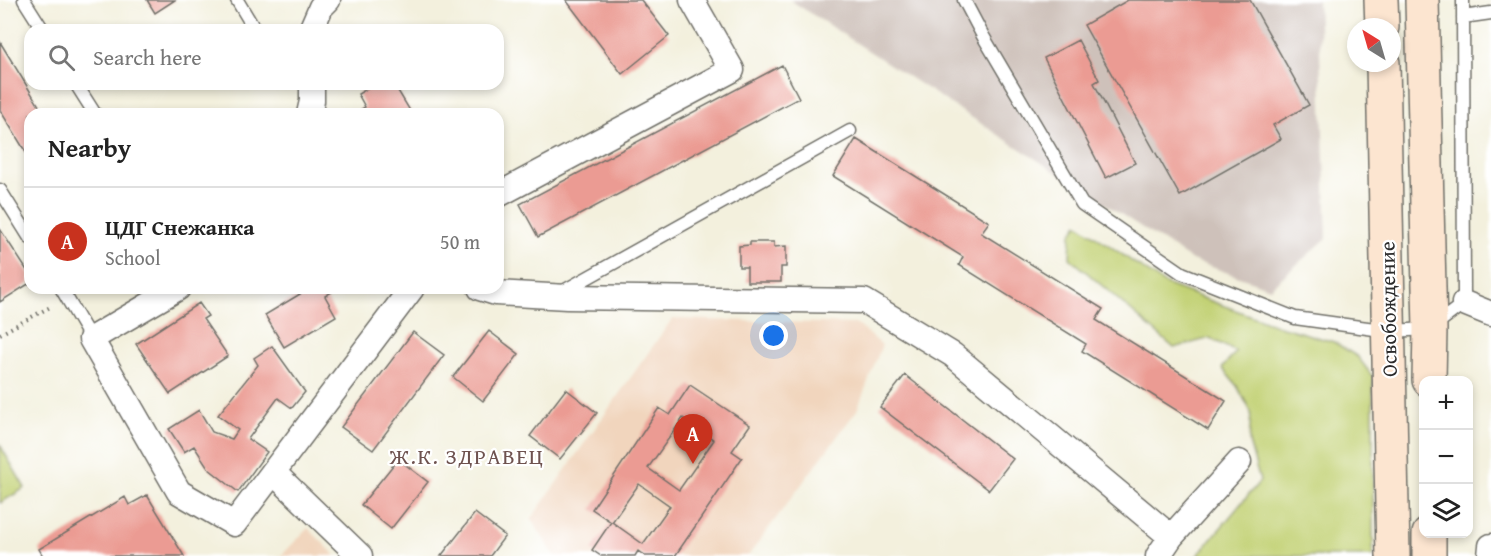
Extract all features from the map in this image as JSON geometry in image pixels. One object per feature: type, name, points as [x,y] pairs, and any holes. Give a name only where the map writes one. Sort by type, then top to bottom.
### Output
[{"type":"street","points":[[314,24],[321,7],[328,0]]},
{"type":"street","points":[[504,192],[732,70],[692,0]]},
{"type":"street","points":[[1381,0],[1382,18]]},
{"type":"street","name":"Освобождение","points":[[1422,0],[1429,376]]},
{"type":"street","name":"Освобождение","points":[[1383,72],[1393,556]]},
{"type":"street","points":[[168,294],[91,339],[179,492],[234,524],[407,294]]},
{"type":"street","points":[[504,294],[553,297],[864,301],[953,355],[1165,546],[1239,462]]},
{"type":"street","points":[[1464,303],[1491,314]]},
{"type":"street","points":[[273,472],[360,556]]},
{"type":"street","points":[[1429,538],[1429,556]]},
{"type":"street","points":[[1490,556],[1491,546]]},
{"type":"lane","points":[[24,0],[39,24]]},
{"type":"lane","points":[[237,0],[251,24]]},
{"type":"lane","points":[[964,0],[1082,204],[1182,273],[1295,318],[1389,331],[1430,329],[1464,303],[1463,0]]},
{"type":"lane","points":[[1463,17],[1491,13]]},
{"type":"lane","points":[[80,90],[91,108]]},
{"type":"lane","points":[[553,297],[850,131]]},
{"type":"lane","points":[[0,190],[24,228]]},
{"type":"lane","points":[[65,294],[91,339]]},
{"type":"path","points":[[0,334],[62,294]]},
{"type":"shaded area","points":[[790,0],[1318,0],[1327,238],[1270,288],[1192,260]]},
{"type":"shaded area","points":[[672,319],[857,324],[882,345],[857,410],[748,556],[555,556],[531,519]]},
{"type":"shaded area","points":[[308,528],[336,556],[281,556]]},
{"type":"green space","points":[[1078,224],[1165,284],[1276,325],[1334,342],[1358,357],[1373,377],[1373,556],[1197,556],[1260,481],[1249,442],[1251,412],[1237,386],[1222,368],[1236,352],[1210,338],[1174,348],[1070,258],[1071,234]]},
{"type":"green space","points":[[0,445],[25,488],[0,503]]},
{"type":"building","points":[[147,0],[175,0],[155,13]]},
{"type":"building","points":[[566,0],[641,0],[669,36],[622,74]]},
{"type":"building","points":[[1128,0],[1250,0],[1309,105],[1273,125],[1281,139],[1180,196],[1084,25]]},
{"type":"building","points":[[1078,40],[1099,80],[1094,83],[1135,163],[1106,178],[1044,58]]},
{"type":"building","points":[[0,42],[24,81],[24,90],[29,90],[40,108],[24,108],[24,149],[0,110]]},
{"type":"building","points":[[782,65],[799,98],[538,237],[520,204]]},
{"type":"building","points":[[365,90],[398,90],[408,108],[363,108],[365,107],[358,94]]},
{"type":"building","points":[[856,139],[989,222],[981,233],[1103,309],[1096,320],[1226,401],[1208,430],[1082,351],[1086,344],[959,265],[963,257],[833,176]]},
{"type":"building","points":[[0,229],[24,266],[24,287],[0,302]]},
{"type":"building","points":[[750,242],[774,242],[774,247],[786,246],[786,267],[781,267],[781,282],[747,282],[747,267],[739,267],[739,246],[750,245]]},
{"type":"building","points":[[300,294],[328,294],[325,296],[336,316],[284,347],[265,315]]},
{"type":"building","points":[[199,303],[208,316],[203,319],[228,356],[170,394],[136,344]]},
{"type":"building","points":[[489,331],[519,354],[483,401],[453,377]]},
{"type":"building","points":[[413,332],[444,355],[373,450],[341,427]]},
{"type":"building","points":[[272,346],[305,392],[292,408],[278,398],[248,439],[267,452],[238,492],[209,469],[194,446],[184,452],[169,429],[199,410],[212,432],[232,439],[238,430],[218,415],[258,365],[254,358]]},
{"type":"building","points":[[905,375],[1013,459],[989,490],[880,407]]},
{"type":"building","points":[[690,385],[750,425],[732,451],[742,458],[675,556],[645,556],[638,551],[635,556],[601,556],[592,550],[611,522],[592,509],[659,408],[670,415]],"holes":[[[683,418],[714,440],[679,490],[648,468]],[[639,484],[670,506],[643,544],[612,522]]]},
{"type":"building","points":[[566,389],[597,413],[560,459],[530,436]]},
{"type":"building","points":[[398,459],[428,482],[391,529],[361,505]]},
{"type":"building","points":[[147,495],[184,556],[43,556],[39,549],[125,497],[129,505]]},
{"type":"building","points":[[475,513],[505,536],[490,556],[441,556]]},
{"type":"place","name":"ЦДГ Снежанка","points":[[693,464]]},
{"type":"district","name":"Ж.К. ЗДРАВЕЦ","points":[[467,456]]}]
